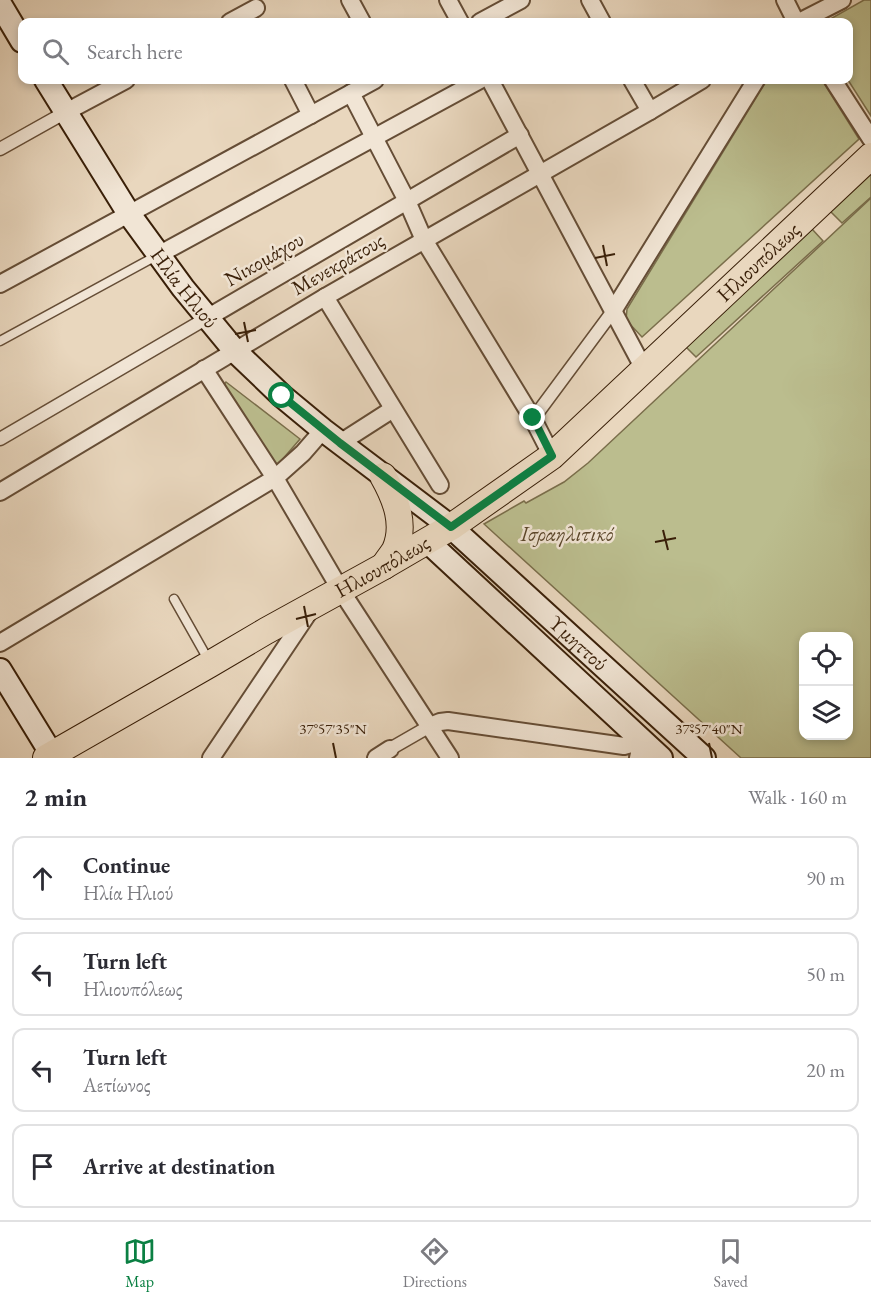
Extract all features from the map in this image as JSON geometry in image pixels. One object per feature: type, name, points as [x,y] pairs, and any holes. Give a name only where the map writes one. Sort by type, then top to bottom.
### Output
[{"type":"main road","points":[[0,4],[18,34]]},
{"type":"main road","name":"Ηλία Ηλιού","points":[[48,84],[129,214],[158,255],[235,351],[275,390],[331,436],[451,527]]},
{"type":"main road","name":"Ηλιουπόλεως","points":[[50,757],[266,631],[451,527],[552,456],[871,156]]},
{"type":"main road","points":[[383,476],[395,498],[400,522],[400,534],[384,566]]},
{"type":"main road","name":"Υμηττού","points":[[451,527],[704,758]]},
{"type":"main road","name":"Υμηττού","points":[[427,541],[640,749],[661,758]]},
{"type":"main road","points":[[0,670],[50,757]]},
{"type":"street","points":[[350,0],[360,18]]},
{"type":"street","points":[[448,0],[458,18]]},
{"type":"street","points":[[590,0],[600,18]]},
{"type":"street","points":[[785,0],[795,18]]},
{"type":"street","points":[[805,18],[842,0]]},
{"type":"street","points":[[487,18],[518,1]]},
{"type":"street","points":[[239,18],[257,10]]},
{"type":"street","points":[[0,149],[118,84]]},
{"type":"street","points":[[295,84],[311,115]]},
{"type":"street","points":[[0,284],[368,84]]},
{"type":"street","points":[[158,255],[473,84]]},
{"type":"street","points":[[492,84],[644,369]]},
{"type":"street","points":[[635,84],[650,111]]},
{"type":"street","name":"Μενεκράτους","points":[[0,492],[325,297],[695,84]]},
{"type":"street","points":[[533,418],[613,311],[754,84]]},
{"type":"street","points":[[835,84],[871,139]]},
{"type":"street","points":[[351,93],[375,137],[424,240],[533,418],[552,456]]},
{"type":"street","name":"Νικομάχου","points":[[0,439],[520,135]]},
{"type":"street","points":[[325,297],[440,485]]},
{"type":"street","points":[[204,369],[274,478],[340,589],[450,758]]},
{"type":"street","points":[[0,643],[274,478],[303,453],[331,436],[393,409]]},
{"type":"street","points":[[211,758],[316,603]]},
{"type":"street","points":[[383,754],[430,726],[448,721],[640,749]]},
{"type":"lane","points":[[0,341],[158,255]]},
{"type":"lane","points":[[174,599],[210,664]]},
{"type":"green space","points":[[864,0],[871,0],[871,116],[851,84],[853,84],[853,18],[832,18]]},
{"type":"green space","points":[[765,84],[825,84],[859,139],[642,337],[626,320],[627,309]]},
{"type":"green space","points":[[871,171],[871,197],[842,223],[828,209]]},
{"type":"green space","name":"Ισραηλιτικό","points":[[871,198],[871,758],[741,758],[484,524],[564,482],[588,463]]},
{"type":"green space","points":[[812,229],[823,241],[696,357],[686,347]]},
{"type":"green space","points":[[226,382],[300,439],[275,468],[222,387]]},
{"type":"route","points":[[282,396],[451,527],[552,456],[533,418]]}]
